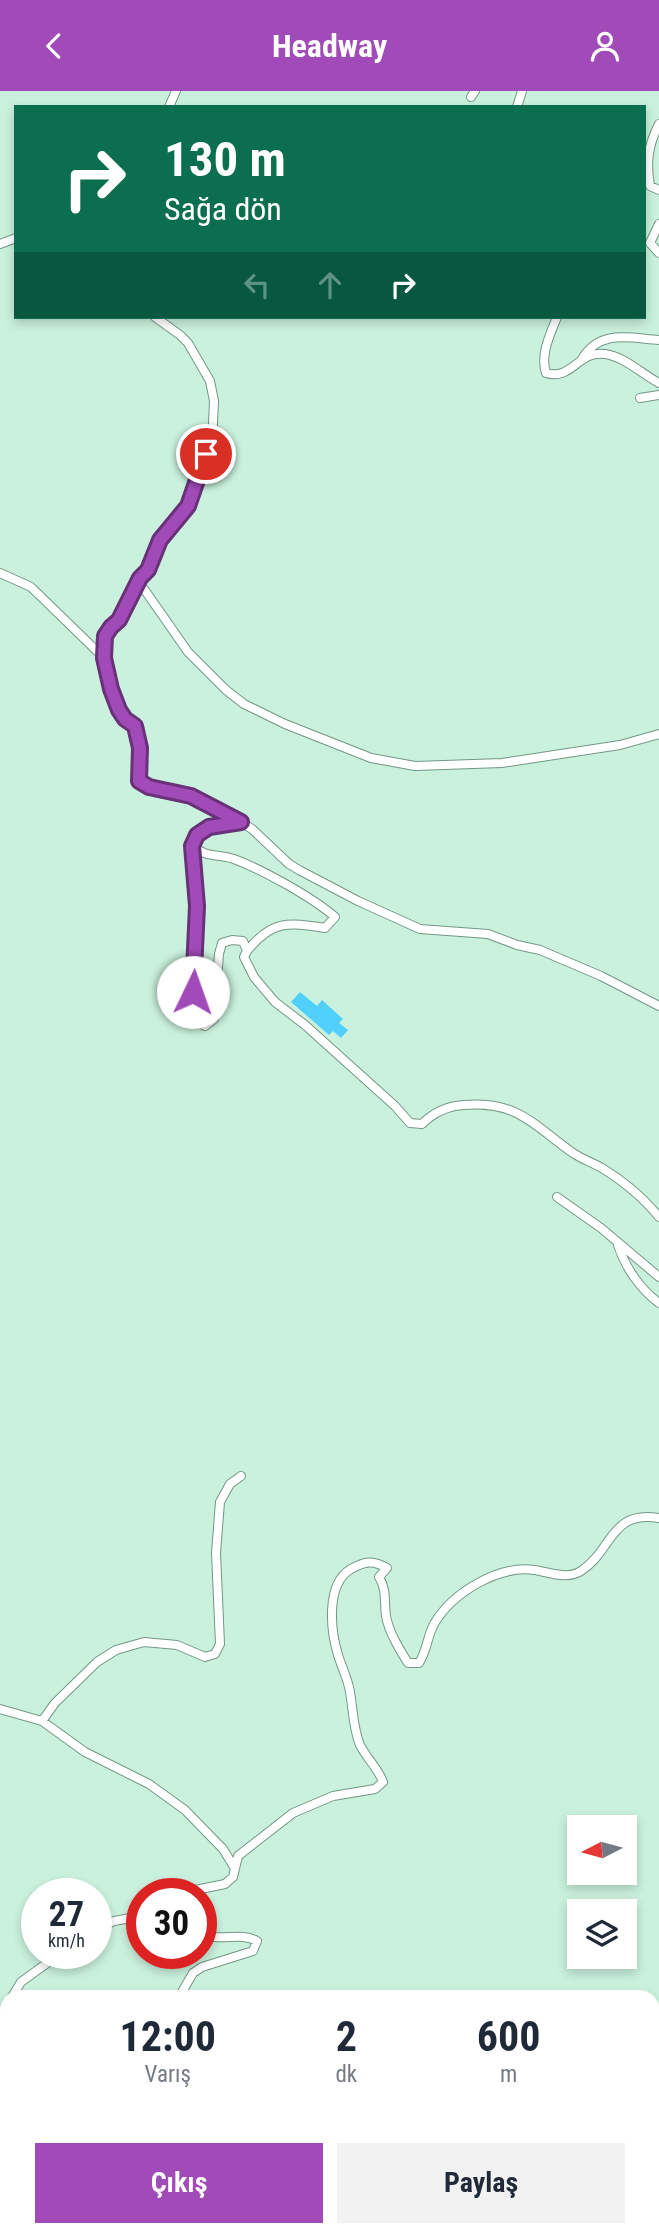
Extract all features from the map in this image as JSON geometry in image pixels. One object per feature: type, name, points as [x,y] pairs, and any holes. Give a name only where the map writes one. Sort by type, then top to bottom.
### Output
[{"type":"street","points":[[659,124],[650,142],[647,164],[650,185],[659,190]]},
{"type":"street","points":[[659,224],[650,243],[659,253]]},
{"type":"street","points":[[158,319],[188,343],[210,380],[214,401],[212,444],[202,464],[188,506],[160,540],[148,570],[140,578],[119,620],[105,636],[104,658],[119,710],[125,719],[135,726],[140,748],[139,781],[149,787],[191,796],[241,822],[259,834],[289,864],[299,870],[420,929],[488,934],[540,950],[601,976],[659,1006]]},
{"type":"street","points":[[555,319],[543,363],[546,373],[556,376],[566,373],[582,359],[587,350],[604,338],[625,336],[659,339]]},
{"type":"street","points":[[582,359],[604,354],[624,360],[659,383]]},
{"type":"street","points":[[640,398],[659,395]]},
{"type":"street","points":[[0,573],[31,587],[104,658]]},
{"type":"street","points":[[134,591],[144,589],[188,652],[244,704],[285,724],[371,758],[415,765],[502,763],[620,745],[659,734]]},
{"type":"street","points":[[241,822],[209,827],[197,835],[192,846],[197,906],[193,992],[190,1001],[191,1012],[196,1021],[205,1026],[214,1019],[222,943],[243,941],[247,951]]},
{"type":"street","points":[[192,846],[201,853],[231,858],[280,882],[335,917],[325,928],[292,923],[262,934],[244,957],[248,969],[267,994],[395,1106],[410,1123],[422,1124],[429,1117],[450,1106],[501,1106],[533,1121],[576,1154],[623,1182],[659,1217]]},
{"type":"street","points":[[557,1197],[659,1277]]},
{"type":"street","points":[[617,1242],[625,1262],[637,1280],[659,1303]]},
{"type":"street","points":[[42,1721],[55,1703],[97,1662],[116,1650],[144,1642],[177,1645],[205,1657],[215,1654],[220,1644],[216,1553],[220,1502],[230,1484],[241,1476]]},
{"type":"street","points":[[217,1886],[225,1884],[233,1877],[238,1856],[246,1847],[293,1813],[333,1796],[375,1789],[383,1782],[360,1744],[349,1688],[334,1634],[334,1601],[347,1571],[367,1562],[387,1568],[379,1577],[384,1586],[390,1626],[408,1663],[419,1663],[441,1613],[494,1575],[531,1569],[569,1576],[579,1573],[595,1557],[613,1531],[622,1524],[641,1516],[659,1517]]},
{"type":"street","points":[[0,1709],[42,1721],[85,1752],[140,1778],[185,1810],[223,1849],[234,1867]]},
{"type":"street","points":[[217,1938],[238,1935],[249,1936],[257,1941],[253,1951],[217,1961]]},
{"type":"street","points":[[16,1990],[21,1982],[39,1969]]},
{"type":"street","points":[[183,1990],[193,1973],[201,1969]]},
{"type":"water","points":[[300,992],[317,1006],[322,1000],[343,1019],[339,1023],[348,1030],[341,1038],[333,1031],[329,1035],[291,1002]]},
{"type":"route","points":[[193,992],[197,906],[192,846],[197,835],[209,827],[241,822],[191,796],[149,787],[139,781],[140,748],[135,726],[125,719],[115,700],[106,669],[104,647],[105,636],[119,620],[140,578],[148,570],[160,540],[188,506],[206,454]]}]
